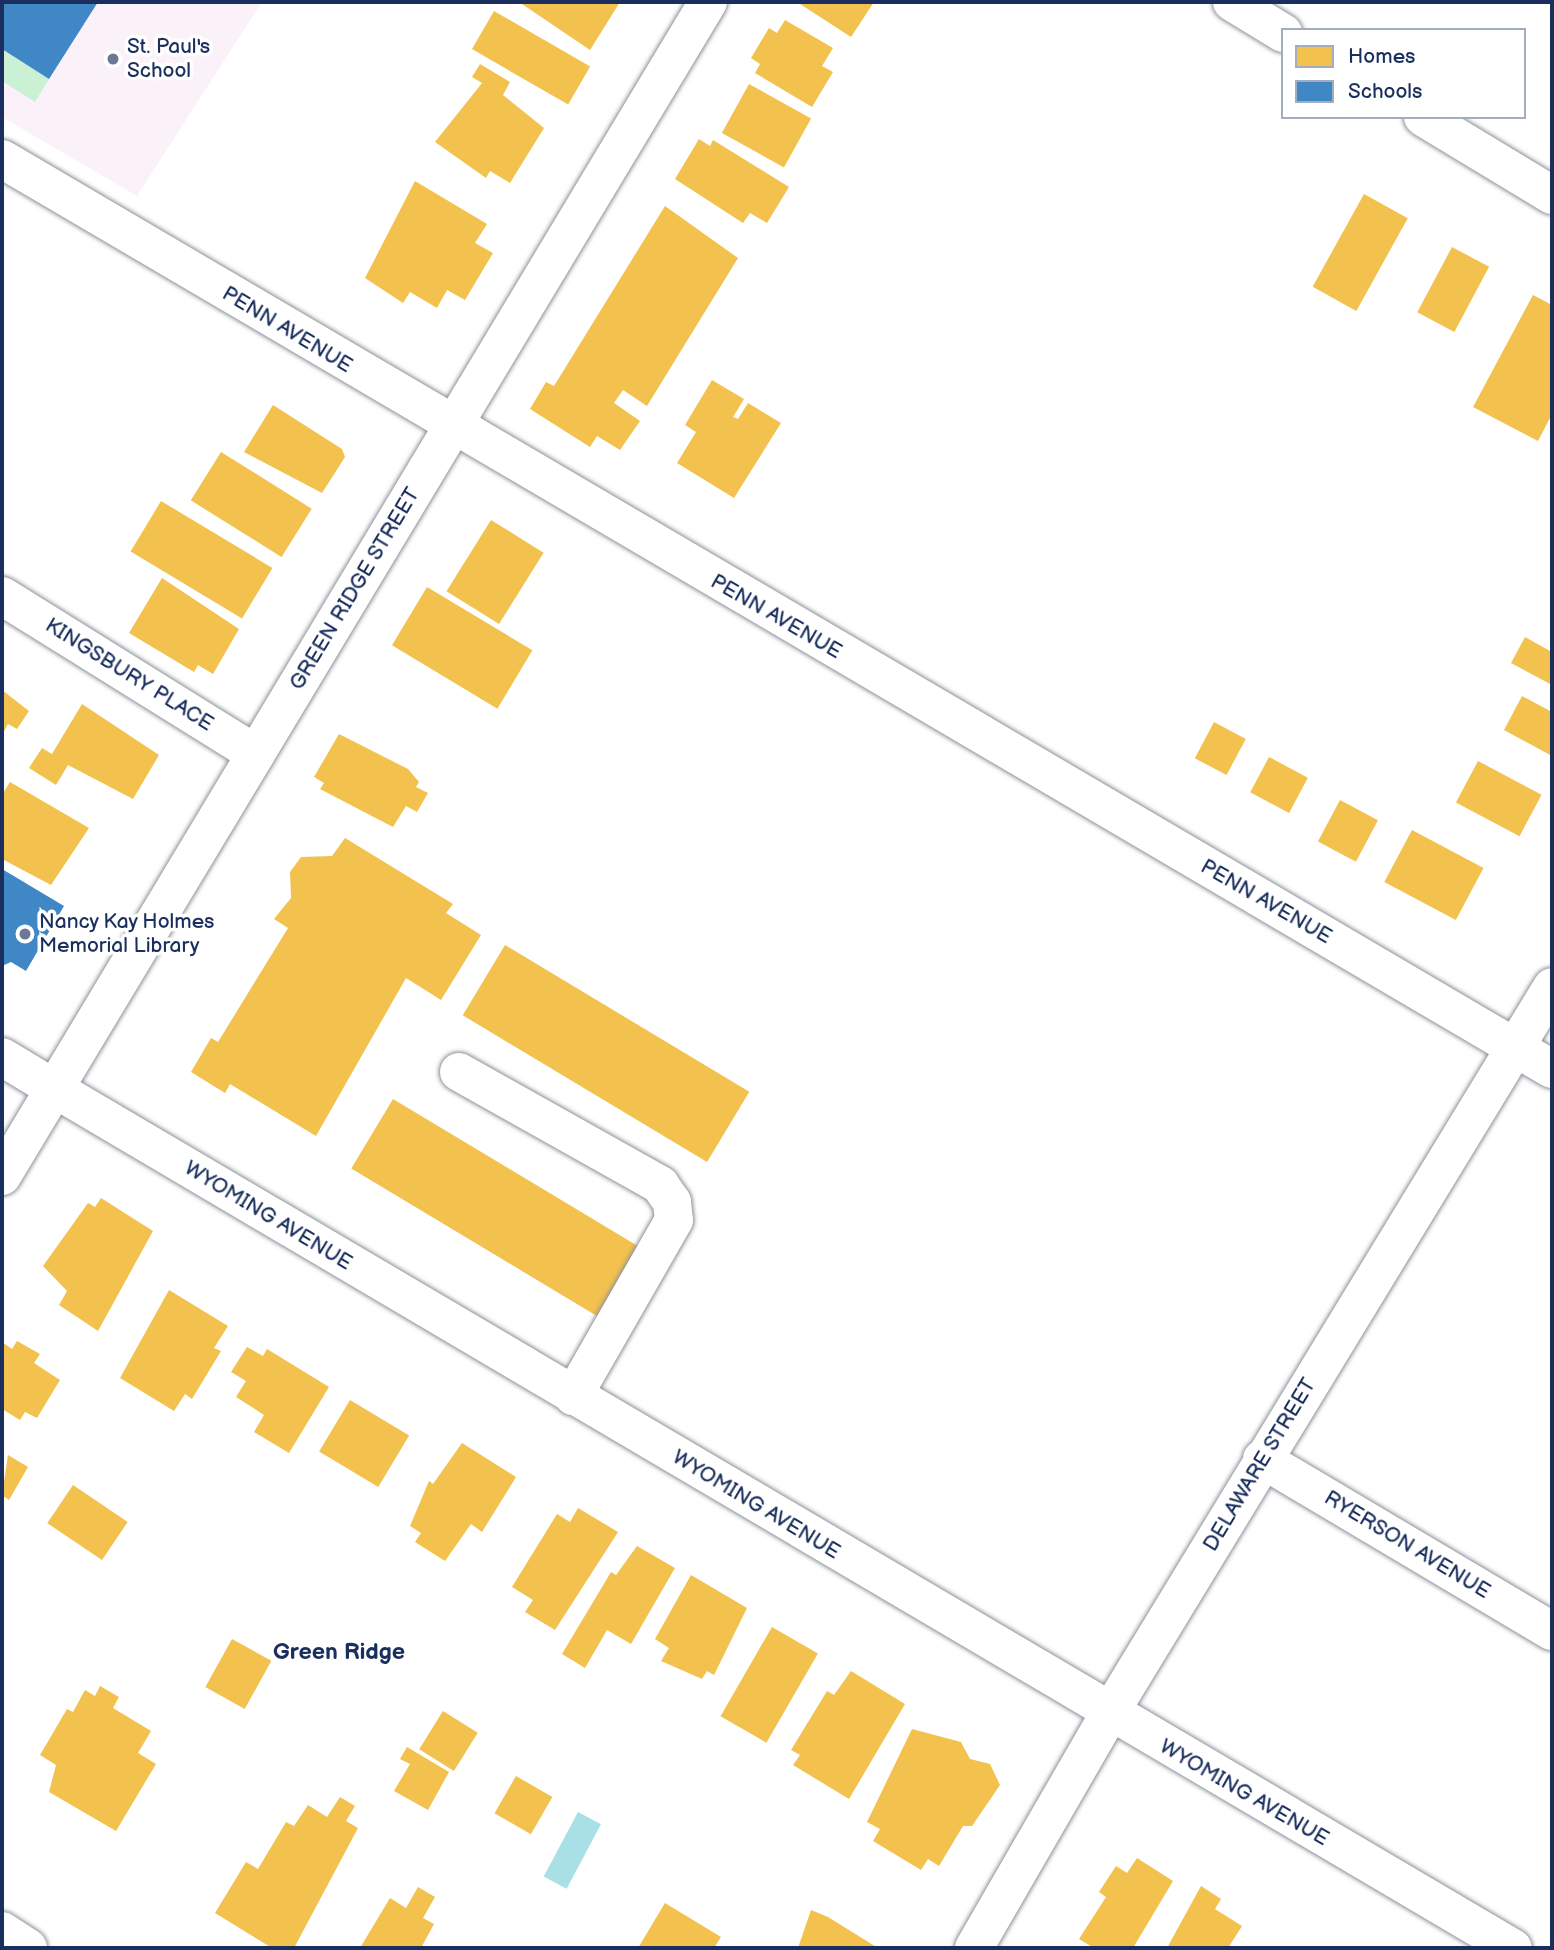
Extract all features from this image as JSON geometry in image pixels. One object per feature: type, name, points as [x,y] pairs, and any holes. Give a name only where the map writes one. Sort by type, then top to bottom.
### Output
[{"type":"street","name":"GREEN RIDGE STREET","points":[[2,1176],[708,2]]},
{"type":"street","points":[[1232,2],[1281,32]]},
{"type":"street","points":[[1426,119],[1552,195]]},
{"type":"street","name":"PENN AVENUE","points":[[2,159],[452,429],[1552,1069]]},
{"type":"street","name":"KINGSBURY PLACE","points":[[2,596],[256,754]]},
{"type":"street","name":"DELAWARE STREET","points":[[974,1948],[1109,1714],[1552,987]]},
{"type":"street","name":"WYOMING AVENUE","points":[[2,1057],[1109,1714],[1513,1948]]},
{"type":"street","points":[[459,1072],[660,1185],[672,1202],[674,1220],[573,1396]]},
{"type":"street","name":"RYERSON AVENUE","points":[[1262,1460],[1552,1631]]},
{"type":"street","points":[[2,1931],[28,1948]]},
{"type":"shaded area","name":"St. Paul's School","points":[[2,2],[262,2],[137,196],[2,117]]},
{"type":"green space","points":[[2,49],[49,79],[35,102],[2,81]]},
{"type":"water","points":[[578,1812],[601,1824],[567,1889],[544,1876]]},
{"type":"building: Homes","points":[[519,2],[620,2],[590,50]]},
{"type":"building: Homes","points":[[797,2],[874,2],[851,37]]},
{"type":"building: Homes","points":[[494,11],[590,66],[568,105],[472,49]]},
{"type":"building: Homes","points":[[785,20],[833,48],[822,66],[833,72],[812,107],[755,73],[760,64],[751,58],[769,28],[777,33]]},
{"type":"building: Homes","points":[[480,64],[510,82],[503,95],[544,128],[510,183],[490,171],[486,178],[435,142],[482,83],[472,77]]},
{"type":"building: Homes","points":[[749,84],[811,118],[784,167],[722,133]]},
{"type":"building: Homes","points":[[699,139],[710,146],[713,140],[789,187],[767,223],[750,213],[743,223],[675,179]]},
{"type":"building: Homes","points":[[415,181],[487,224],[475,243],[493,253],[465,300],[447,290],[437,308],[410,292],[403,303],[365,278]]},
{"type":"building: Homes","points":[[1364,194],[1408,218],[1356,311],[1313,287]]},
{"type":"building: Homes","points":[[665,206],[738,258],[647,406],[623,390],[614,403],[640,421],[620,450],[597,436],[590,447],[530,409],[546,382],[554,386]]},
{"type":"building: Homes","points":[[1452,247],[1489,267],[1454,332],[1417,312]]},
{"type":"building: Homes","points":[[1533,295],[1552,305],[1552,414],[1538,441],[1473,407]]},
{"type":"building: Homes","points":[[712,380],[744,399],[733,417],[738,419],[748,403],[781,423],[734,498],[677,463],[696,432],[685,425]]},
{"type":"building: Homes","points":[[273,405],[342,449],[345,457],[322,493],[244,452]]},
{"type":"building: Homes","points":[[221,452],[312,509],[282,557],[191,500]]},
{"type":"building: Homes","points":[[161,501],[272,568],[242,619],[131,552]]},
{"type":"building: Homes","points":[[491,520],[544,553],[499,624],[446,591]]},
{"type":"building: Homes","points":[[162,578],[239,629],[213,674],[198,665],[194,672],[129,633]]},
{"type":"building: Homes","points":[[427,587],[532,650],[497,709],[392,645]]},
{"type":"building: Homes","points":[[1525,637],[1552,652],[1552,685],[1511,663]]},
{"type":"building: Homes","points":[[2,690],[29,711],[17,729],[8,724],[2,735]]},
{"type":"building: Homes","points":[[1522,696],[1552,712],[1552,756],[1504,730]]},
{"type":"building: Homes","points":[[82,704],[159,755],[133,799],[68,765],[56,785],[29,768],[42,748],[52,754]]},
{"type":"building: Homes","points":[[1214,722],[1246,739],[1227,775],[1195,758]]},
{"type":"building: Homes","points":[[339,734],[408,769],[419,782],[416,787],[428,793],[417,812],[406,806],[393,827],[320,789],[324,783],[314,777]]},
{"type":"building: Homes","points":[[1269,757],[1308,778],[1289,813],[1250,792]]},
{"type":"building: Homes","points":[[1478,761],[1542,795],[1520,836],[1456,802]]},
{"type":"building: Homes","points":[[10,782],[89,828],[51,885],[2,859],[2,795]]},
{"type":"building: Homes","points":[[1340,800],[1378,820],[1356,862],[1318,841]]},
{"type":"building: Homes","points":[[1412,830],[1484,868],[1456,920],[1384,882]]},
{"type":"building: Homes","points":[[345,838],[453,904],[446,913],[481,935],[441,1000],[406,978],[316,1136],[230,1084],[225,1093],[191,1072],[211,1038],[218,1042],[288,928],[274,919],[291,898],[290,872],[301,857],[332,856]]},
{"type":"building: Homes","points":[[505,945],[749,1092],[707,1162],[463,1015]]},
{"type":"building: Homes","points":[[393,1099],[639,1247],[597,1316],[351,1168]]},
{"type":"building: Homes","points":[[101,1198],[153,1231],[98,1331],[59,1305],[67,1291],[43,1266],[88,1203],[95,1207]]},
{"type":"building: Homes","points":[[169,1290],[228,1326],[214,1348],[221,1351],[192,1399],[185,1394],[174,1411],[120,1378]]},
{"type":"building: Homes","points":[[17,1341],[40,1354],[34,1363],[60,1380],[37,1418],[25,1412],[20,1420],[2,1409],[2,1342],[12,1349]]},
{"type":"building: Homes","points":[[247,1347],[263,1356],[267,1349],[329,1387],[289,1453],[254,1432],[264,1415],[236,1397],[246,1381],[231,1372]]},
{"type":"building: Homes","points":[[350,1400],[409,1436],[378,1487],[319,1451]]},
{"type":"building: Homes","points":[[462,1443],[516,1477],[482,1532],[471,1524],[445,1561],[415,1542],[421,1533],[410,1526],[429,1481],[433,1484]]},
{"type":"building: Homes","points":[[8,1455],[28,1467],[9,1500],[2,1495]]},
{"type":"building: Homes","points":[[73,1485],[128,1522],[102,1560],[47,1523]]},
{"type":"building: Homes","points":[[578,1508],[618,1532],[555,1630],[525,1612],[533,1600],[512,1587],[557,1514],[570,1522]]},
{"type":"building: Homes","points":[[637,1546],[675,1568],[631,1644],[607,1630],[585,1668],[562,1654],[611,1572],[616,1575]]},
{"type":"building: Homes","points":[[691,1575],[747,1608],[714,1675],[707,1671],[702,1679],[661,1661],[669,1648],[655,1639]]},
{"type":"building: Homes","points":[[772,1627],[818,1654],[766,1743],[720,1716]]},
{"type":"building: Homes","points":[[232,1639],[271,1661],[245,1709],[205,1687]]},
{"type":"building: Homes","points":[[851,1671],[905,1704],[849,1799],[793,1765],[800,1755],[791,1750],[827,1691],[834,1695]]},
{"type":"building: Homes","points":[[100,1686],[119,1697],[113,1708],[151,1731],[138,1753],[156,1764],[116,1831],[49,1792],[56,1765],[40,1755],[67,1709],[73,1712],[85,1690],[95,1696]]},
{"type":"building: Homes","points":[[443,1711],[478,1733],[454,1771],[419,1749]]},
{"type":"building: Homes","points":[[912,1729],[961,1742],[970,1759],[990,1764],[1000,1785],[972,1826],[963,1826],[939,1866],[928,1859],[921,1870],[873,1841],[880,1829],[867,1822]]},
{"type":"building: Homes","points":[[407,1747],[449,1772],[428,1810],[394,1791],[410,1764],[400,1759]]},
{"type":"building: Homes","points":[[516,1776],[552,1797],[531,1834],[494,1813]]},
{"type":"building: Homes","points":[[340,1797],[355,1806],[346,1821],[358,1828],[294,1948],[272,1948],[215,1913],[246,1862],[258,1869],[286,1822],[294,1826],[308,1805],[327,1817]]},
{"type":"building: Homes","points":[[1137,1858],[1173,1881],[1133,1948],[1094,1948],[1079,1939],[1106,1897],[1099,1892],[1116,1866],[1127,1873]]},
{"type":"building: Homes","points":[[1201,1886],[1221,1899],[1215,1909],[1242,1926],[1228,1948],[1167,1948]]},
{"type":"building: Homes","points":[[418,1887],[435,1897],[423,1918],[434,1924],[421,1948],[360,1948],[390,1898],[406,1908]]},
{"type":"building: Homes","points":[[665,1903],[721,1937],[714,1948],[638,1948]]},
{"type":"building: Homes","points":[[811,1910],[828,1917],[878,1948],[798,1948]]},
{"type":"building: Schools","points":[[2,2],[98,2],[49,79],[2,49]]},
{"type":"building: Schools","name":"Nancy Kay Holmes Memorial Library","points":[[2,869],[64,906],[26,971],[11,962],[2,966]]},
{"type":"place","name":"St. Paul's School","points":[[113,59]]},
{"type":"place","name":"Nancy Kay Holmes Memorial Library","points":[[25,934]]},
{"type":"district","name":"Green Ridge","points":[[339,1652]]}]
